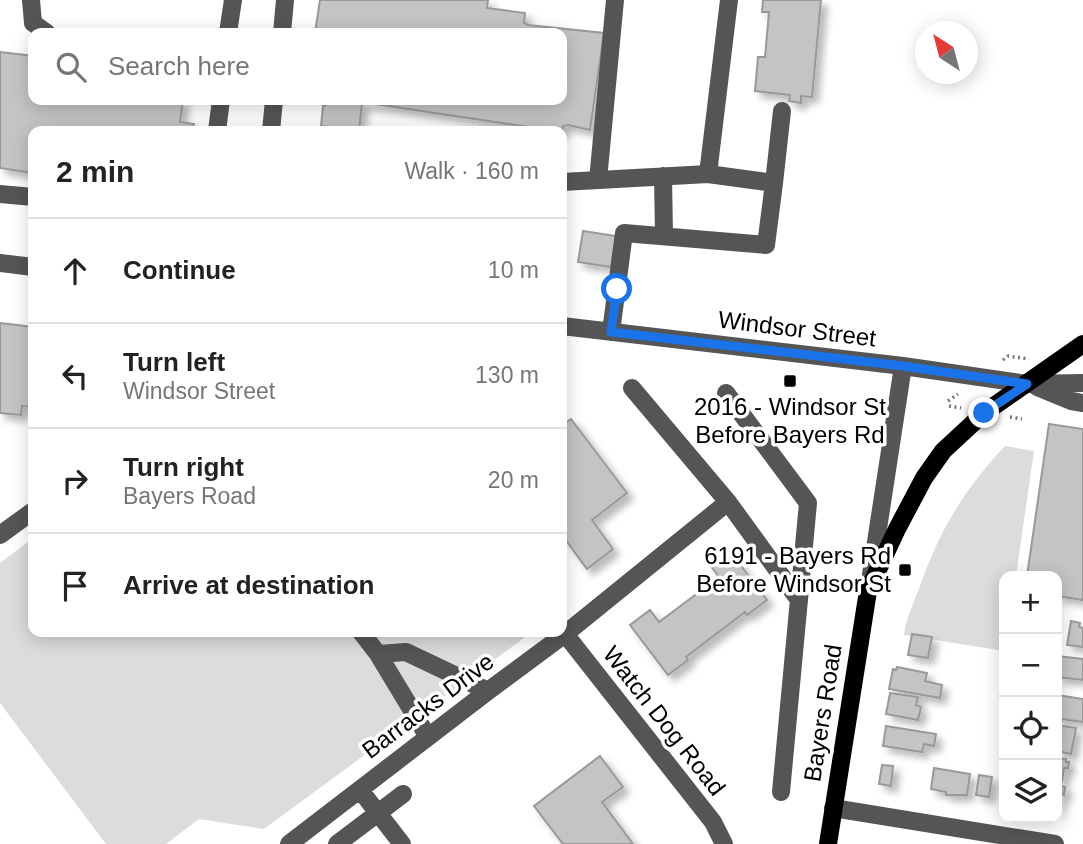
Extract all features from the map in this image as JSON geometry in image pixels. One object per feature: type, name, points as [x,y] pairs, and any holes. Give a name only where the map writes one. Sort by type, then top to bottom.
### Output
[{"type":"main road","name":"Bayers Road","points":[[828,844],[868,590],[924,478],[943,451],[984,413],[1083,344]]},
{"type":"street","points":[[31,0],[33,23],[40,28]]},
{"type":"street","points":[[229,28],[233,0]]},
{"type":"street","points":[[282,28],[285,0]]},
{"type":"street","points":[[598,180],[615,0]]},
{"type":"street","points":[[708,174],[729,0]]},
{"type":"street","points":[[218,126],[220,105]]},
{"type":"street","points":[[271,126],[274,105]]},
{"type":"street","points":[[611,332],[624,233],[766,244],[782,111]]},
{"type":"street","points":[[567,182],[708,174],[774,183]]},
{"type":"street","points":[[663,176],[664,236]]},
{"type":"street","points":[[0,194],[28,197]]},
{"type":"street","points":[[0,263],[28,266]]},
{"type":"street","name":"Windsor Street","points":[[567,327],[903,366],[1027,384],[1083,383]]},
{"type":"street","name":"Bayers Road","points":[[868,590],[903,366]]},
{"type":"street","name":"Windsor Street","points":[[1027,384],[1083,403]]},
{"type":"street","points":[[632,388],[728,502],[799,600]]},
{"type":"street","points":[[726,393],[808,503],[781,792]]},
{"type":"street","name":"Barracks Drive","points":[[567,629],[728,502]]},
{"type":"street","points":[[0,535],[28,515]]},
{"type":"street","points":[[365,637],[428,737]]},
{"type":"street","name":"Barracks Drive","points":[[289,844],[557,637]]},
{"type":"street","name":"Watch Dog Road","points":[[567,637],[713,822],[724,844]]},
{"type":"street","points":[[377,654],[406,652],[488,691]]},
{"type":"street","points":[[360,790],[402,844]]},
{"type":"street","points":[[337,844],[403,794]]},
{"type":"street","points":[[833,808],[1055,844]]},
{"type":"shaded area","points":[[1005,446],[1034,451],[1017,571],[999,571],[999,650],[904,635],[912,606],[935,549],[954,513],[977,479]]},
{"type":"shaded area","points":[[28,542],[28,637],[525,637],[264,829],[199,819],[166,844],[106,844],[0,703],[0,563]]},
{"type":"building","points":[[320,0],[488,0],[487,8],[525,13],[524,23],[528,25],[556,28],[316,28]]},
{"type":"building","points":[[763,0],[821,0],[812,97],[801,96],[801,103],[789,101],[790,95],[755,91],[758,57],[765,57],[769,12],[762,12]]},
{"type":"building","points":[[567,29],[604,33],[590,130],[568,125],[522,126],[381,105],[567,105]]},
{"type":"building","points":[[0,52],[28,55],[28,105],[182,105],[180,122],[194,124],[28,126],[28,172],[0,168]]},
{"type":"building","points":[[362,105],[360,126],[321,126],[325,106]]},
{"type":"building","points":[[583,231],[616,236],[611,267],[578,262]]},
{"type":"building","points":[[0,323],[28,326],[28,407],[22,406],[21,415],[0,413]]},
{"type":"building","points":[[571,419],[627,493],[592,520],[613,549],[587,569],[567,542],[567,422]]},
{"type":"building","points":[[1049,424],[1083,429],[1083,600],[1062,597],[1062,571],[1028,571]]},
{"type":"building","points":[[729,550],[767,600],[747,615],[745,612],[686,657],[688,660],[668,675],[630,625],[650,610],[659,622],[719,577],[710,565]]},
{"type":"building","points":[[1071,621],[1080,623],[1079,627],[1083,628],[1083,647],[1067,645]]},
{"type":"building","points":[[912,634],[932,637],[928,658],[908,655]]},
{"type":"building","points":[[1062,657],[1083,659],[1083,680],[1062,678]]},
{"type":"building","points":[[897,667],[927,673],[925,681],[942,685],[940,698],[889,689],[893,669],[896,670]]},
{"type":"building","points":[[890,693],[918,697],[916,705],[921,707],[918,720],[886,714]]},
{"type":"building","points":[[1062,696],[1083,699],[1083,722],[1062,719]]},
{"type":"building","points":[[886,726],[936,734],[934,746],[924,744],[922,752],[883,746]]},
{"type":"building","points":[[1062,726],[1076,728],[1071,754],[1062,752]]},
{"type":"building","points":[[600,756],[623,787],[602,802],[633,844],[563,844],[534,806]]},
{"type":"building","points":[[1062,759],[1069,762],[1068,768],[1064,768],[1062,781]]},
{"type":"building","points":[[882,765],[893,766],[891,786],[879,784]]},
{"type":"building","points":[[934,768],[970,774],[967,795],[946,795],[946,792],[931,789]]},
{"type":"building","points":[[979,775],[992,777],[989,797],[976,795]]},
{"type":"place","name":"2016 - Windsor St Before Bayers Rd","points":[[790,381]]},
{"type":"place","name":"6191 - Bayers Rd Before Windsor St","points":[[905,570]]},
{"type":"route","points":[[617,289],[611,332],[903,366],[1027,384],[984,413]]}]
